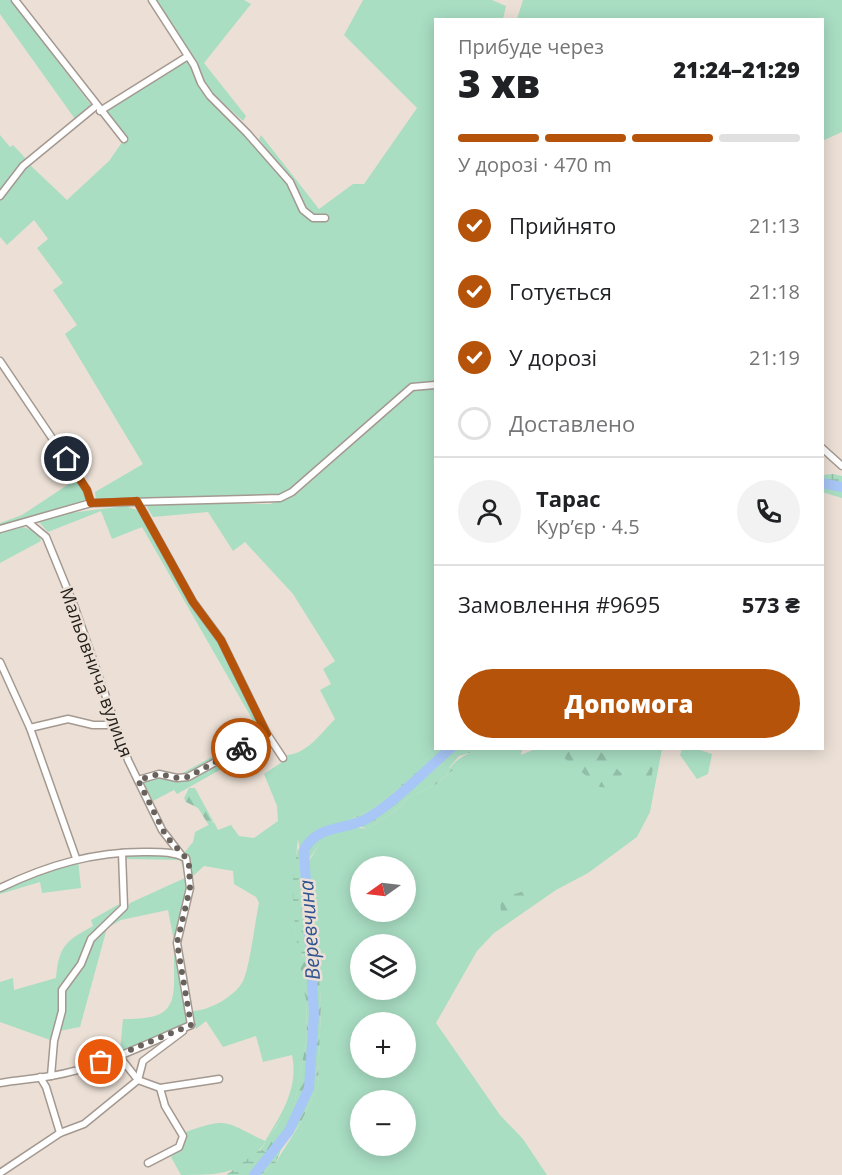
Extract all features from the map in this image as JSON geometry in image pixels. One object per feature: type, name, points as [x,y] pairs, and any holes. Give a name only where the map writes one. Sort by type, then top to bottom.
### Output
[{"type":"street","points":[[15,0],[124,139]]},
{"type":"street","points":[[152,0],[188,56],[210,96],[248,133],[290,182],[303,210],[313,218],[325,218]]},
{"type":"street","points":[[0,196],[23,166],[98,108],[188,56]]},
{"type":"street","points":[[0,361],[87,490],[91,503]]},
{"type":"street","points":[[0,529],[91,503],[280,498],[292,492],[411,387],[434,385]]},
{"type":"street","points":[[824,450],[842,466]]},
{"type":"street","points":[[137,501],[193,602],[221,640],[267,734],[283,758]]},
{"type":"street","name":"Мальовнича вулиця","points":[[28,522],[45,537],[75,608],[138,780],[166,836],[184,857]]},
{"type":"street","points":[[0,662],[30,728],[76,858]]},
{"type":"street","points":[[30,728],[68,719],[93,725],[116,725]]},
{"type":"street","points":[[138,780],[159,774],[177,778],[188,777],[267,734]]},
{"type":"street","points":[[0,888],[35,871],[76,858],[122,853],[171,852],[184,857],[190,888],[177,943],[191,1025]]},
{"type":"street","points":[[51,1076],[54,1041],[62,1011],[62,990],[81,964],[91,939],[124,907],[122,853]]},
{"type":"street","points":[[0,1083],[51,1076],[118,1056],[191,1025]]},
{"type":"street","points":[[0,1173],[60,1133],[76,1129],[91,1119],[138,1080],[143,1061],[191,1025]]},
{"type":"street","points":[[118,1056],[138,1080],[160,1088],[219,1079]]},
{"type":"street","points":[[39,1077],[46,1087],[60,1133]]},
{"type":"street","points":[[148,1162],[182,1144],[182,1134],[165,1107],[160,1088]]},
{"type":"green space","points":[[0,0],[11,0],[91,105],[75,119],[0,14]]},
{"type":"green space","points":[[155,0],[244,0],[251,4],[204,63],[246,116],[243,121],[210,91]]},
{"type":"green space","points":[[363,0],[492,0],[506,6],[503,18],[434,18],[434,382],[411,386],[292,490],[278,497],[96,501],[95,492],[143,464],[65,334],[77,325],[53,290],[63,283],[37,248],[48,239],[34,220],[7,245],[0,237],[0,199],[29,164],[67,200],[109,161],[125,138],[102,111],[187,59],[200,84],[289,183],[301,208],[313,216],[304,209],[290,180],[259,139],[261,135],[319,209],[353,184],[364,184],[417,108],[344,35]]},
{"type":"green space","points":[[523,0],[842,0],[842,132],[824,140],[824,18],[517,18]]},
{"type":"green space","points":[[0,135],[10,147],[13,145],[27,160],[0,192]]},
{"type":"green space","points":[[434,386],[434,750],[445,750],[371,810],[349,820],[351,826],[366,829],[393,813],[408,798],[435,785],[452,771],[449,769],[456,761],[473,752],[522,750],[521,755],[533,750],[662,750],[650,812],[637,837],[588,873],[556,890],[494,933],[477,951],[436,1023],[500,1115],[523,1139],[547,1175],[261,1175],[276,1162],[301,1122],[318,1086],[321,1004],[318,959],[314,945],[316,924],[310,921],[307,864],[319,845],[298,839],[294,873],[295,925],[306,1001],[307,1037],[294,1107],[283,1116],[270,1136],[251,1159],[232,1170],[221,1173],[181,1175],[171,1157],[184,1145],[186,1132],[211,1124],[234,1126],[265,1141],[291,1090],[294,1067],[292,1055],[263,1062],[256,1036],[223,1047],[206,1021],[196,1029],[193,1011],[221,1002],[243,981],[259,903],[256,897],[234,884],[233,871],[204,866],[192,877],[190,863],[184,853],[193,842],[195,832],[214,822],[218,830],[231,825],[239,836],[254,838],[278,821],[277,806],[264,774],[288,758],[287,755],[308,747],[335,719],[320,690],[331,684],[323,669],[335,661],[293,594],[245,542],[233,551],[208,512],[153,517],[144,502],[270,504],[298,493],[414,389]]},
{"type":"green space","points":[[824,475],[842,476],[842,498],[824,493]]},
{"type":"green space","points":[[75,480],[85,490],[87,497],[83,502],[0,527],[0,523],[22,515]]},
{"type":"green space","points":[[125,506],[140,511],[218,640],[263,731],[260,735],[185,776],[179,775],[259,731],[142,527],[112,539],[101,511],[48,532],[39,522],[70,513]]},
{"type":"green space","points":[[23,527],[38,532],[41,541],[0,563],[0,533]]},
{"type":"green space","points":[[262,739],[271,744],[269,748],[266,744],[177,794],[174,790],[153,801],[143,781],[157,776],[187,780]]},
{"type":"green space","points":[[444,750],[464,750],[425,775],[399,802],[383,814],[360,826],[351,827],[349,820],[371,810]]},
{"type":"green space","points":[[464,750],[480,750],[459,756],[449,768],[453,770],[435,785],[408,798],[393,813],[366,829],[360,826],[388,809],[452,757]]},
{"type":"green space","points":[[554,750],[600,751],[622,774],[613,788],[600,787]]},
{"type":"green space","points":[[645,750],[660,750],[656,755],[648,792],[644,793]]},
{"type":"green space","points":[[682,750],[700,750],[712,754],[708,774],[697,779],[680,755]]},
{"type":"green space","points":[[189,788],[195,788],[213,821],[210,827],[198,808],[186,802],[184,798]]},
{"type":"green space","points":[[309,829],[319,845],[309,859],[301,858],[298,839],[302,832]]},
{"type":"green space","points":[[298,848],[302,858],[309,859],[307,864],[310,921],[308,963],[302,954],[299,959],[294,917],[293,875]]},
{"type":"green space","points":[[128,854],[170,854],[185,862],[187,876],[180,860],[125,859]]},
{"type":"green space","points":[[78,860],[81,888],[42,893],[40,882],[0,894],[0,890]]},
{"type":"green space","points":[[187,877],[186,892],[174,941],[168,910],[121,920],[107,928],[80,1027],[59,1031],[64,1013],[65,986],[77,974],[93,940],[124,912],[130,903]]},
{"type":"green space","points":[[530,889],[535,896],[532,903],[501,914],[500,899]]},
{"type":"green space","points":[[121,903],[90,937],[78,966],[61,987],[59,1014],[50,1040],[0,1022],[0,982],[13,978],[14,990],[56,978],[59,958],[70,940],[93,926],[91,920]]},
{"type":"green space","points":[[310,921],[316,924],[314,945],[318,959],[321,1004],[318,1086],[301,1122],[281,1150],[267,1153],[261,1149],[286,1112],[294,1106],[307,1037],[306,1001],[299,959],[301,954],[308,962]]},
{"type":"green space","points":[[174,954],[181,976],[190,1024],[120,1051],[123,1019],[155,1016],[170,1004],[174,984]]},
{"type":"green space","points":[[261,1149],[267,1153],[281,1150],[276,1162],[261,1175],[226,1175]]},
{"type":"waterway","name":"Веревчина","points":[[824,483],[842,487]]},
{"type":"waterway","name":"Веревчина","points":[[254,1175],[289,1131],[309,1088],[314,1014],[304,850],[310,842],[324,832],[360,822],[379,811],[449,750]]},
{"type":"way so far","points":[[101,1062],[191,1025],[183,974],[177,955],[179,926],[190,888],[189,866],[186,858],[172,846],[166,836],[138,780],[159,774],[183,779],[241,748]]},
{"type":"route","points":[[67,459],[87,490],[91,503],[137,501],[193,602],[221,640],[241,685],[259,715],[267,734],[241,748]]}]
